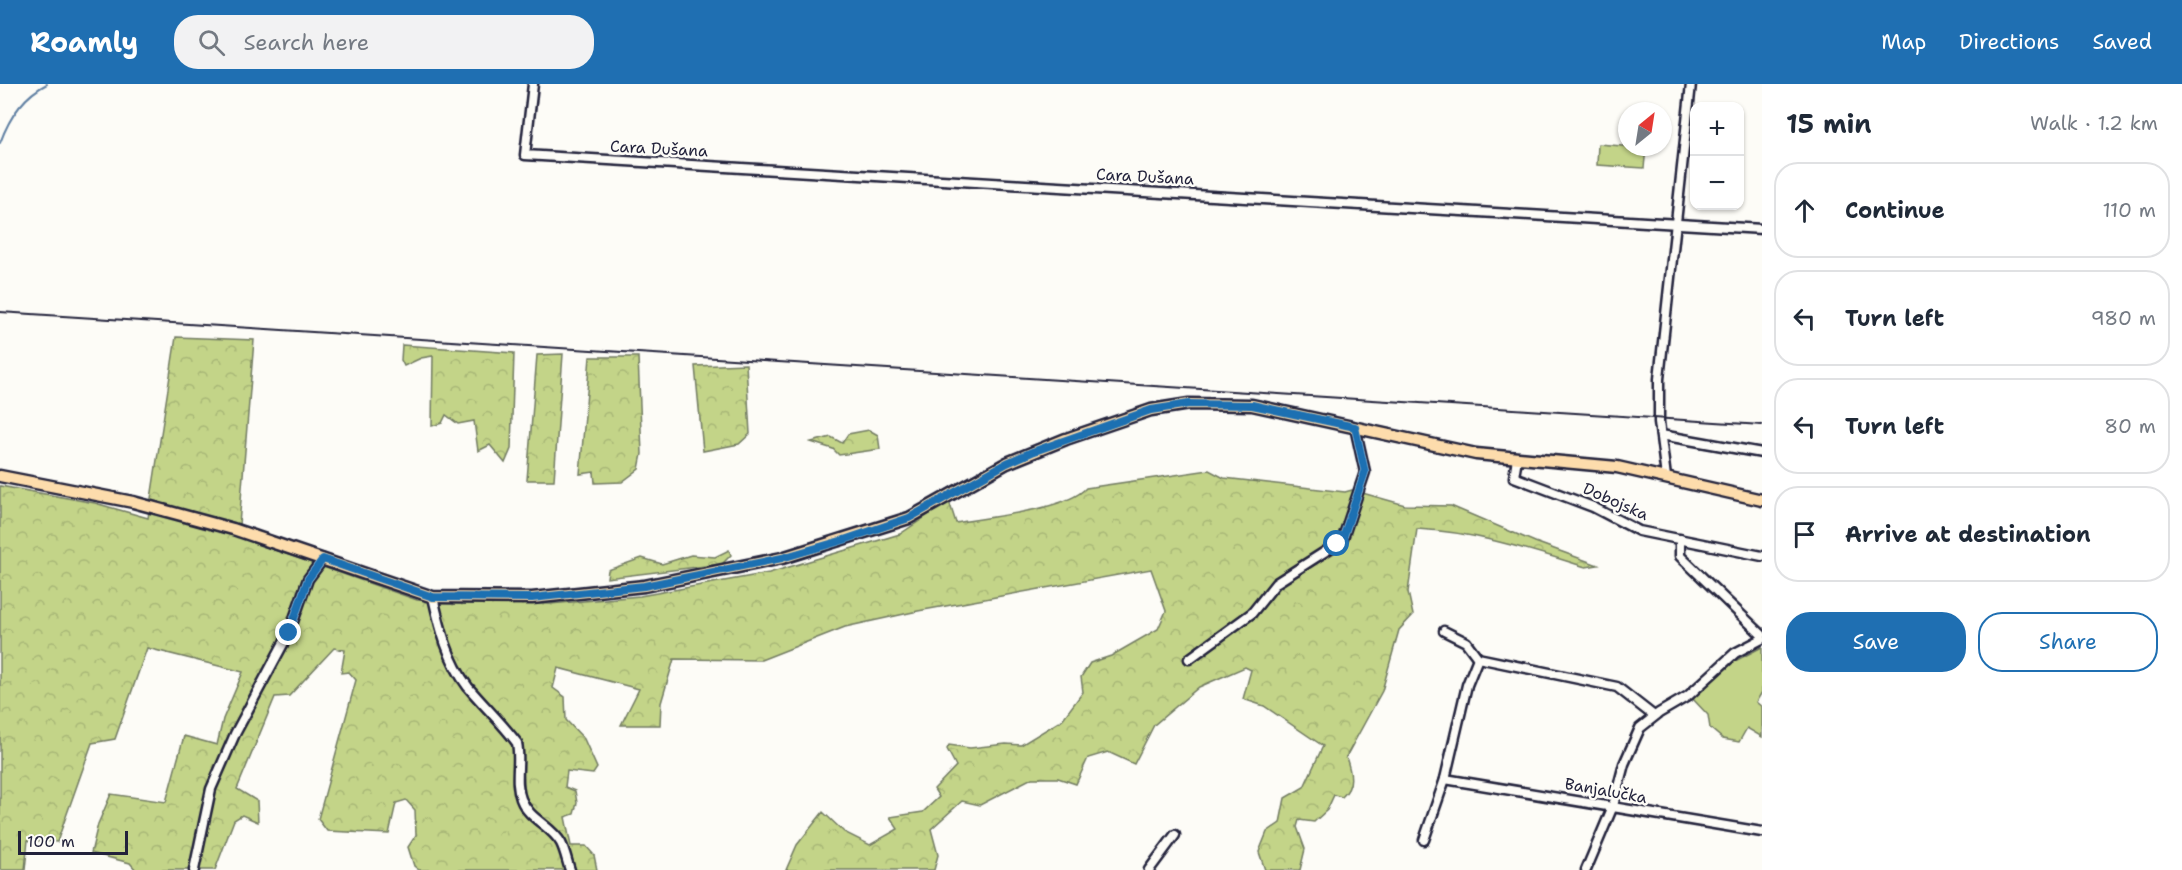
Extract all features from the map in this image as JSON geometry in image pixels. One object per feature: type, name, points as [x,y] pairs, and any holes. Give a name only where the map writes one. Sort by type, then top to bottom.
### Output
[{"type":"main road","points":[[0,476],[134,502],[234,529],[433,597],[532,598],[610,590],[644,586],[782,558],[909,518],[1007,463],[1066,439],[1151,410],[1189,404],[1252,405],[1465,452],[1617,467],[1762,500]]},
{"type":"street","name":"Cara Dušana","points":[[533,84],[525,155],[1762,229]]},
{"type":"street","points":[[1666,477],[1661,435],[1659,380],[1691,84]]},
{"type":"street","points":[[1188,659],[1252,613],[1276,583],[1343,538],[1365,472],[1355,427]]},
{"type":"street","points":[[1661,435],[1762,453]]},
{"type":"street","name":"Dobojska","points":[[1517,458],[1514,477],[1593,507],[1640,531],[1762,556]]},
{"type":"street","points":[[1586,870],[1613,806],[1624,764],[1640,728],[1654,716],[1688,696],[1735,653],[1762,637],[1680,556],[1680,538]]},
{"type":"street","points":[[194,870],[210,789],[235,734],[289,633],[308,579],[323,559]]},
{"type":"street","points":[[433,597],[441,634],[456,668],[469,687],[517,743],[519,754],[517,784],[521,800],[531,816],[561,843],[570,870]]},
{"type":"street","points":[[1444,630],[1466,642],[1478,658],[1617,687],[1654,716]]},
{"type":"street","points":[[1424,840],[1445,779],[1467,685],[1478,658]]},
{"type":"street","name":"Banjalučka","points":[[1445,779],[1762,832]]},
{"type":"street","points":[[1149,870],[1175,835]]},
{"type":"green space","points":[[1598,144],[1618,146],[1618,156],[1645,156],[1644,168],[1597,165]]},
{"type":"green space","points":[[176,337],[254,340],[238,537],[417,600],[550,604],[640,596],[769,573],[900,534],[949,501],[956,523],[1044,507],[1076,496],[1086,488],[1209,470],[1224,478],[1345,492],[1352,490],[1405,505],[1451,506],[1535,542],[1598,565],[1586,567],[1482,538],[1417,529],[1408,592],[1413,615],[1399,630],[1382,691],[1346,757],[1350,773],[1349,788],[1342,797],[1334,795],[1327,810],[1314,822],[1299,820],[1297,827],[1305,849],[1300,870],[1265,870],[1259,852],[1267,832],[1280,823],[1285,798],[1304,787],[1323,746],[1264,706],[1243,699],[1251,670],[1245,667],[1199,687],[1154,725],[1134,764],[1108,752],[1088,758],[1076,784],[1058,778],[1032,778],[980,805],[962,801],[931,829],[938,855],[934,870],[786,870],[797,845],[823,812],[844,832],[870,845],[898,829],[890,817],[923,812],[939,797],[934,789],[956,766],[947,749],[949,745],[970,748],[1006,744],[1021,745],[1062,720],[1083,692],[1081,677],[1090,663],[1111,656],[1158,629],[1166,611],[1151,569],[918,611],[845,627],[761,660],[674,659],[661,703],[660,725],[621,725],[639,689],[558,668],[553,688],[565,697],[566,720],[584,739],[597,768],[593,774],[567,771],[565,787],[575,791],[577,803],[574,814],[565,817],[571,846],[586,846],[594,855],[597,870],[419,870],[414,866],[408,847],[416,835],[415,810],[406,800],[396,803],[389,834],[327,831],[318,819],[356,680],[349,672],[341,673],[345,650],[334,648],[289,696],[275,697],[237,789],[257,801],[258,822],[242,815],[234,820],[215,870],[136,870],[130,863],[91,853],[98,824],[111,794],[166,802],[184,736],[217,745],[223,719],[243,672],[147,648],[115,739],[92,743],[57,842],[28,840],[25,870],[0,870],[0,486],[95,503],[148,518]]},
{"type":"green space","points":[[402,345],[514,353],[511,449],[505,463],[490,445],[478,451],[474,421],[458,424],[446,415],[442,423],[432,426],[433,356],[421,358],[404,366],[401,360]]},
{"type":"green space","points":[[563,354],[554,480],[527,480],[537,355]]},
{"type":"green space","points":[[590,357],[638,357],[642,454],[639,469],[622,482],[595,483],[594,472],[580,474]]},
{"type":"green space","points":[[746,364],[750,434],[739,444],[703,451],[695,366]]},
{"type":"green space","points":[[869,430],[878,435],[880,449],[839,455],[833,449],[811,442],[831,437],[842,443],[848,434]]},
{"type":"green space","points":[[729,550],[731,555],[722,564],[607,578],[608,570],[642,558],[662,564],[691,555],[715,557]]},
{"type":"green space","points":[[1762,647],[1762,692],[1756,702],[1762,707],[1762,737],[1747,728],[1739,742],[1723,739],[1710,728],[1708,715],[1692,698],[1735,661]]},
{"type":"waterway","points":[[0,143],[8,125],[24,101],[47,84]]},
{"type":"railway","points":[[0,312],[1762,425]]},
{"type":"route","points":[[289,633],[300,608],[308,579],[323,559],[433,597],[532,598],[644,586],[782,558],[844,540],[909,518],[974,480],[1032,452],[1151,410],[1189,404],[1252,405],[1355,427],[1365,472],[1364,479],[1349,515],[1343,538],[1337,544]]}]
